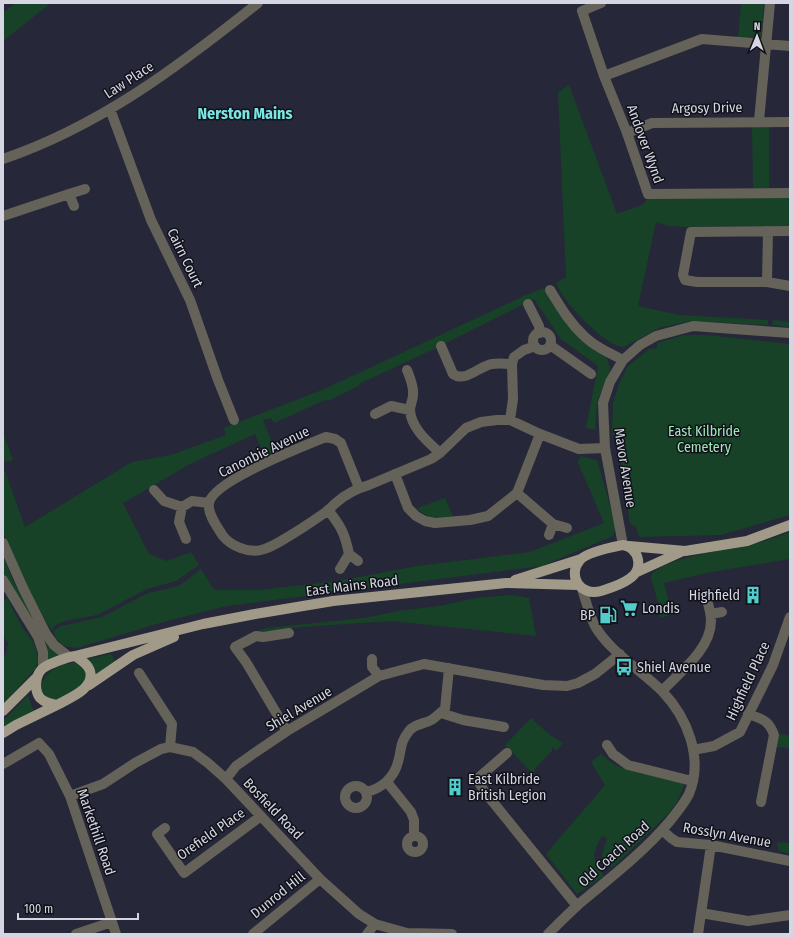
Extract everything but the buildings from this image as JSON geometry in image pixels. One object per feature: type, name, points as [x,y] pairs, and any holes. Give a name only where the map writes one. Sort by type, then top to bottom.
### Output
[{"type":"main road","points":[[685,551],[637,572],[630,579],[611,588],[596,592],[580,587],[575,576],[576,567],[581,560],[599,551],[626,546],[685,551],[747,541],[790,525]]},
{"type":"main road","points":[[626,546],[637,555],[639,562],[637,572]]},
{"type":"main road","name":"East Mains Road","points":[[506,583],[581,560]]},
{"type":"main road","name":"East Mains Road","points":[[72,657],[203,624],[333,601],[506,583],[580,587]]},
{"type":"main road","name":"East Mains Road","points":[[89,685],[133,655],[203,624]]},
{"type":"main road","points":[[3,711],[36,678],[43,668],[72,657],[83,661],[90,669],[91,677],[89,685],[77,694],[3,732]]},
{"type":"main road","points":[[36,678],[36,689],[39,697],[44,701],[58,705]]},
{"type":"street","name":"Law Place","points":[[3,159],[52,140],[110,110],[192,55],[258,3]]},
{"type":"street","name":"Andover Wynd","points":[[601,3],[582,11],[604,76],[627,133],[648,194],[790,193]]},
{"type":"street","points":[[759,121],[770,3]]},
{"type":"street","points":[[604,76],[702,39],[790,46]]},
{"type":"street","name":"Cairn Court","points":[[110,110],[149,214],[190,300],[218,380],[234,420]]},
{"type":"street","name":"Argosy Drive","points":[[627,133],[652,123],[759,121],[790,122]]},
{"type":"street","points":[[3,216],[84,189]]},
{"type":"street","points":[[69,194],[74,206]]},
{"type":"street","points":[[767,282],[768,231]]},
{"type":"street","points":[[790,231],[691,232],[683,274],[685,280],[696,282],[767,282],[790,286]]},
{"type":"street","points":[[550,290],[566,316],[584,336],[604,350],[623,360]]},
{"type":"street","points":[[528,304],[539,326],[540,333]]},
{"type":"street","name":"Mavor Avenue","points":[[626,546],[605,448],[603,403],[610,382],[623,360],[640,345],[656,336],[693,326],[790,333]]},
{"type":"street","points":[[540,333],[548,335],[551,340],[548,348],[543,350],[536,346],[534,341],[534,338],[540,333]]},
{"type":"street","points":[[550,345],[591,374]]},
{"type":"street","points":[[441,346],[453,374],[457,377],[462,378],[491,364],[512,364]]},
{"type":"street","points":[[510,420],[513,399],[512,364],[514,356],[524,350],[536,346]]},
{"type":"street","points":[[407,370],[413,388],[410,410],[413,422],[420,434],[440,453]]},
{"type":"street","points":[[375,414],[391,406],[410,410]]},
{"type":"street","points":[[154,490],[164,502],[182,507],[192,501],[209,503],[210,512],[225,538],[232,544],[243,549],[256,551],[272,547],[359,488],[370,485],[431,459],[440,453],[466,428],[474,424],[497,420],[510,420],[540,434],[579,449],[605,448]]},
{"type":"street","points":[[395,474],[408,508],[425,521],[434,523],[488,516],[517,493],[540,434]]},
{"type":"street","name":"Canonbie Avenue","points":[[209,503],[214,494],[226,484],[268,462],[326,437],[335,438],[341,443],[359,488]]},
{"type":"street","points":[[517,493],[553,524],[567,528]]},
{"type":"street","points":[[182,507],[179,522],[186,539]]},
{"type":"street","points":[[328,510],[340,525],[346,538],[349,554],[358,561]]},
{"type":"street","points":[[549,535],[553,524]]},
{"type":"street","points":[[3,543],[22,588],[46,634],[54,645],[72,657]]},
{"type":"street","points":[[340,569],[349,554]]},
{"type":"street","points":[[3,580],[38,638],[43,652],[43,668]]},
{"type":"street","name":"Old Coach Road","points":[[548,934],[577,906],[638,855],[683,806],[689,793],[694,765],[693,750],[685,723],[676,708],[662,691],[606,640],[596,627],[580,587]]},
{"type":"street","points":[[662,691],[700,651],[706,641],[710,630],[711,614],[706,596]]},
{"type":"street","points":[[711,614],[722,612]]},
{"type":"street","name":"Highfield Place","points":[[693,750],[714,746],[740,732],[773,665],[790,617]]},
{"type":"street","points":[[287,731],[246,662],[235,647],[256,636],[263,637],[289,633]]},
{"type":"street","name":"Shiel Avenue","points":[[226,779],[236,766],[287,731],[379,676],[424,664],[543,685],[567,686],[578,683],[595,674],[620,654]]},
{"type":"street","points":[[372,659],[372,667],[379,676]]},
{"type":"street","points":[[366,792],[374,790],[387,782],[398,762],[400,746],[410,729],[419,723],[432,720],[445,709],[449,668]]},
{"type":"street","points":[[70,796],[103,784],[145,757],[170,747],[172,724],[139,673]]},
{"type":"street","points":[[441,713],[463,720],[504,727]]},
{"type":"street","points":[[748,714],[767,721],[771,726],[774,735],[761,802]]},
{"type":"street","name":"Markethill Road","points":[[3,764],[39,743],[49,754],[70,796],[116,934]]},
{"type":"street","points":[[607,745],[613,754],[628,765],[692,781]]},
{"type":"street","name":"Bosfield Road","points":[[170,747],[193,752],[208,763],[226,779],[320,878],[359,914],[375,924],[407,933],[452,934]]},
{"type":"street","points":[[507,752],[477,780],[484,791],[577,906]]},
{"type":"street","points":[[387,782],[411,812],[414,820],[414,836]]},
{"type":"street","name":"Orefield Place","points":[[165,828],[157,834],[184,873],[261,816]]},
{"type":"street","name":"Rosslyn Avenue","points":[[662,830],[678,842],[711,845],[790,861]]},
{"type":"street","points":[[698,934],[711,845]]},
{"type":"street","name":"Dunrod Hill","points":[[253,934],[320,878]]},
{"type":"street","points":[[701,913],[748,921],[790,914]]},
{"type":"street","points":[[76,934],[112,922]]},
{"type":"street","points":[[368,934],[375,924]]},
{"type":"green space","points":[[16,3],[51,3],[3,41],[3,13]]},
{"type":"green space","points":[[741,3],[764,3],[762,40],[738,39]]},
{"type":"green space","points":[[569,85],[617,214],[644,204],[647,199],[654,197],[790,198],[790,226],[687,227],[668,226],[656,222],[638,306],[679,315],[768,320],[768,325],[690,321],[659,328],[624,347],[618,346],[601,336],[570,306],[556,283],[566,277],[558,92]]},
{"type":"green space","points":[[752,127],[769,127],[769,188],[753,189]]},
{"type":"green space","points":[[544,288],[554,306],[604,354],[608,362],[610,374],[598,401],[595,430],[586,428],[598,366],[561,339],[534,299],[434,349],[359,384],[359,386],[330,400],[325,400],[274,423],[271,418],[263,420],[276,453],[265,457],[255,434],[190,464],[123,503],[149,554],[167,561],[191,552],[199,565],[176,581],[147,589],[97,615],[57,624],[51,630],[20,575],[3,531],[3,466],[25,527],[132,462],[171,455],[226,435],[224,428],[322,390]]},
{"type":"green space","points":[[773,320],[790,322],[790,327],[772,325]]},
{"type":"green space","name":"East Kilbride Cemetery","points":[[684,335],[707,335],[790,344],[790,515],[721,535],[639,537],[636,527],[630,524],[620,458],[612,431],[613,403],[619,384],[627,367],[649,349],[657,348],[657,343]]},
{"type":"green space","points":[[3,433],[13,460],[3,462]]},
{"type":"green space","points":[[580,456],[597,460],[616,526],[613,536],[542,566],[227,606],[167,621],[77,648],[59,642],[53,631],[61,626],[102,617],[148,593],[179,586],[201,569],[214,590],[259,590],[338,581],[417,566],[530,552],[604,523],[578,463]]},
{"type":"green space","points":[[445,498],[453,517],[438,518],[425,515],[417,508]]},
{"type":"green space","points":[[790,532],[790,559],[711,572],[664,583],[672,614],[661,618],[658,614],[659,606],[651,578],[655,572],[664,566],[678,560],[694,556],[754,544]]},
{"type":"green space","points":[[3,556],[14,583],[45,637],[42,638],[6,579],[3,573]]},
{"type":"green space","points":[[510,595],[529,598],[536,636],[391,621],[302,627],[252,633],[267,628],[364,618],[398,611],[439,606],[476,598]]},
{"type":"green space","points":[[7,598],[22,627],[34,643],[38,658],[36,668],[3,704],[3,657],[6,653],[8,643],[3,636],[3,602]]},
{"type":"green space","points":[[47,640],[59,655],[47,661],[43,641]]},
{"type":"green space","points":[[111,654],[116,662],[96,676],[93,666],[87,659]]},
{"type":"green space","points":[[76,663],[81,664],[85,669],[85,679],[80,686],[62,698],[53,700],[44,696],[40,687],[45,677],[59,666]]},
{"type":"green space","points":[[28,695],[34,712],[3,729],[3,721]]},
{"type":"green space","points":[[531,718],[550,735],[563,743],[556,751],[552,747],[552,751],[534,770],[535,771],[533,774],[505,745]]},
{"type":"green space","points":[[776,733],[790,736],[790,748],[777,747],[775,744]]},
{"type":"green space","points":[[601,754],[615,765],[635,772],[685,783],[677,802],[668,814],[613,867],[607,866],[602,861],[602,855],[607,838],[602,836],[594,856],[597,865],[604,876],[577,894],[546,854],[605,785],[591,762]]},
{"type":"green space","points":[[777,842],[790,843],[790,854],[778,850]]},
{"type":"place","name":"Highfield","points":[[753,595]]},
{"type":"place","name":"Londis","points":[[629,608]]},
{"type":"place","name":"BP","points":[[608,615]]},
{"type":"place","name":"Shiel Avenue","points":[[624,667]]},
{"type":"place","name":"East Kilbride British Legion","points":[[455,787]]},
{"type":"district","name":"Nerston Mains","points":[[245,113]]}]
